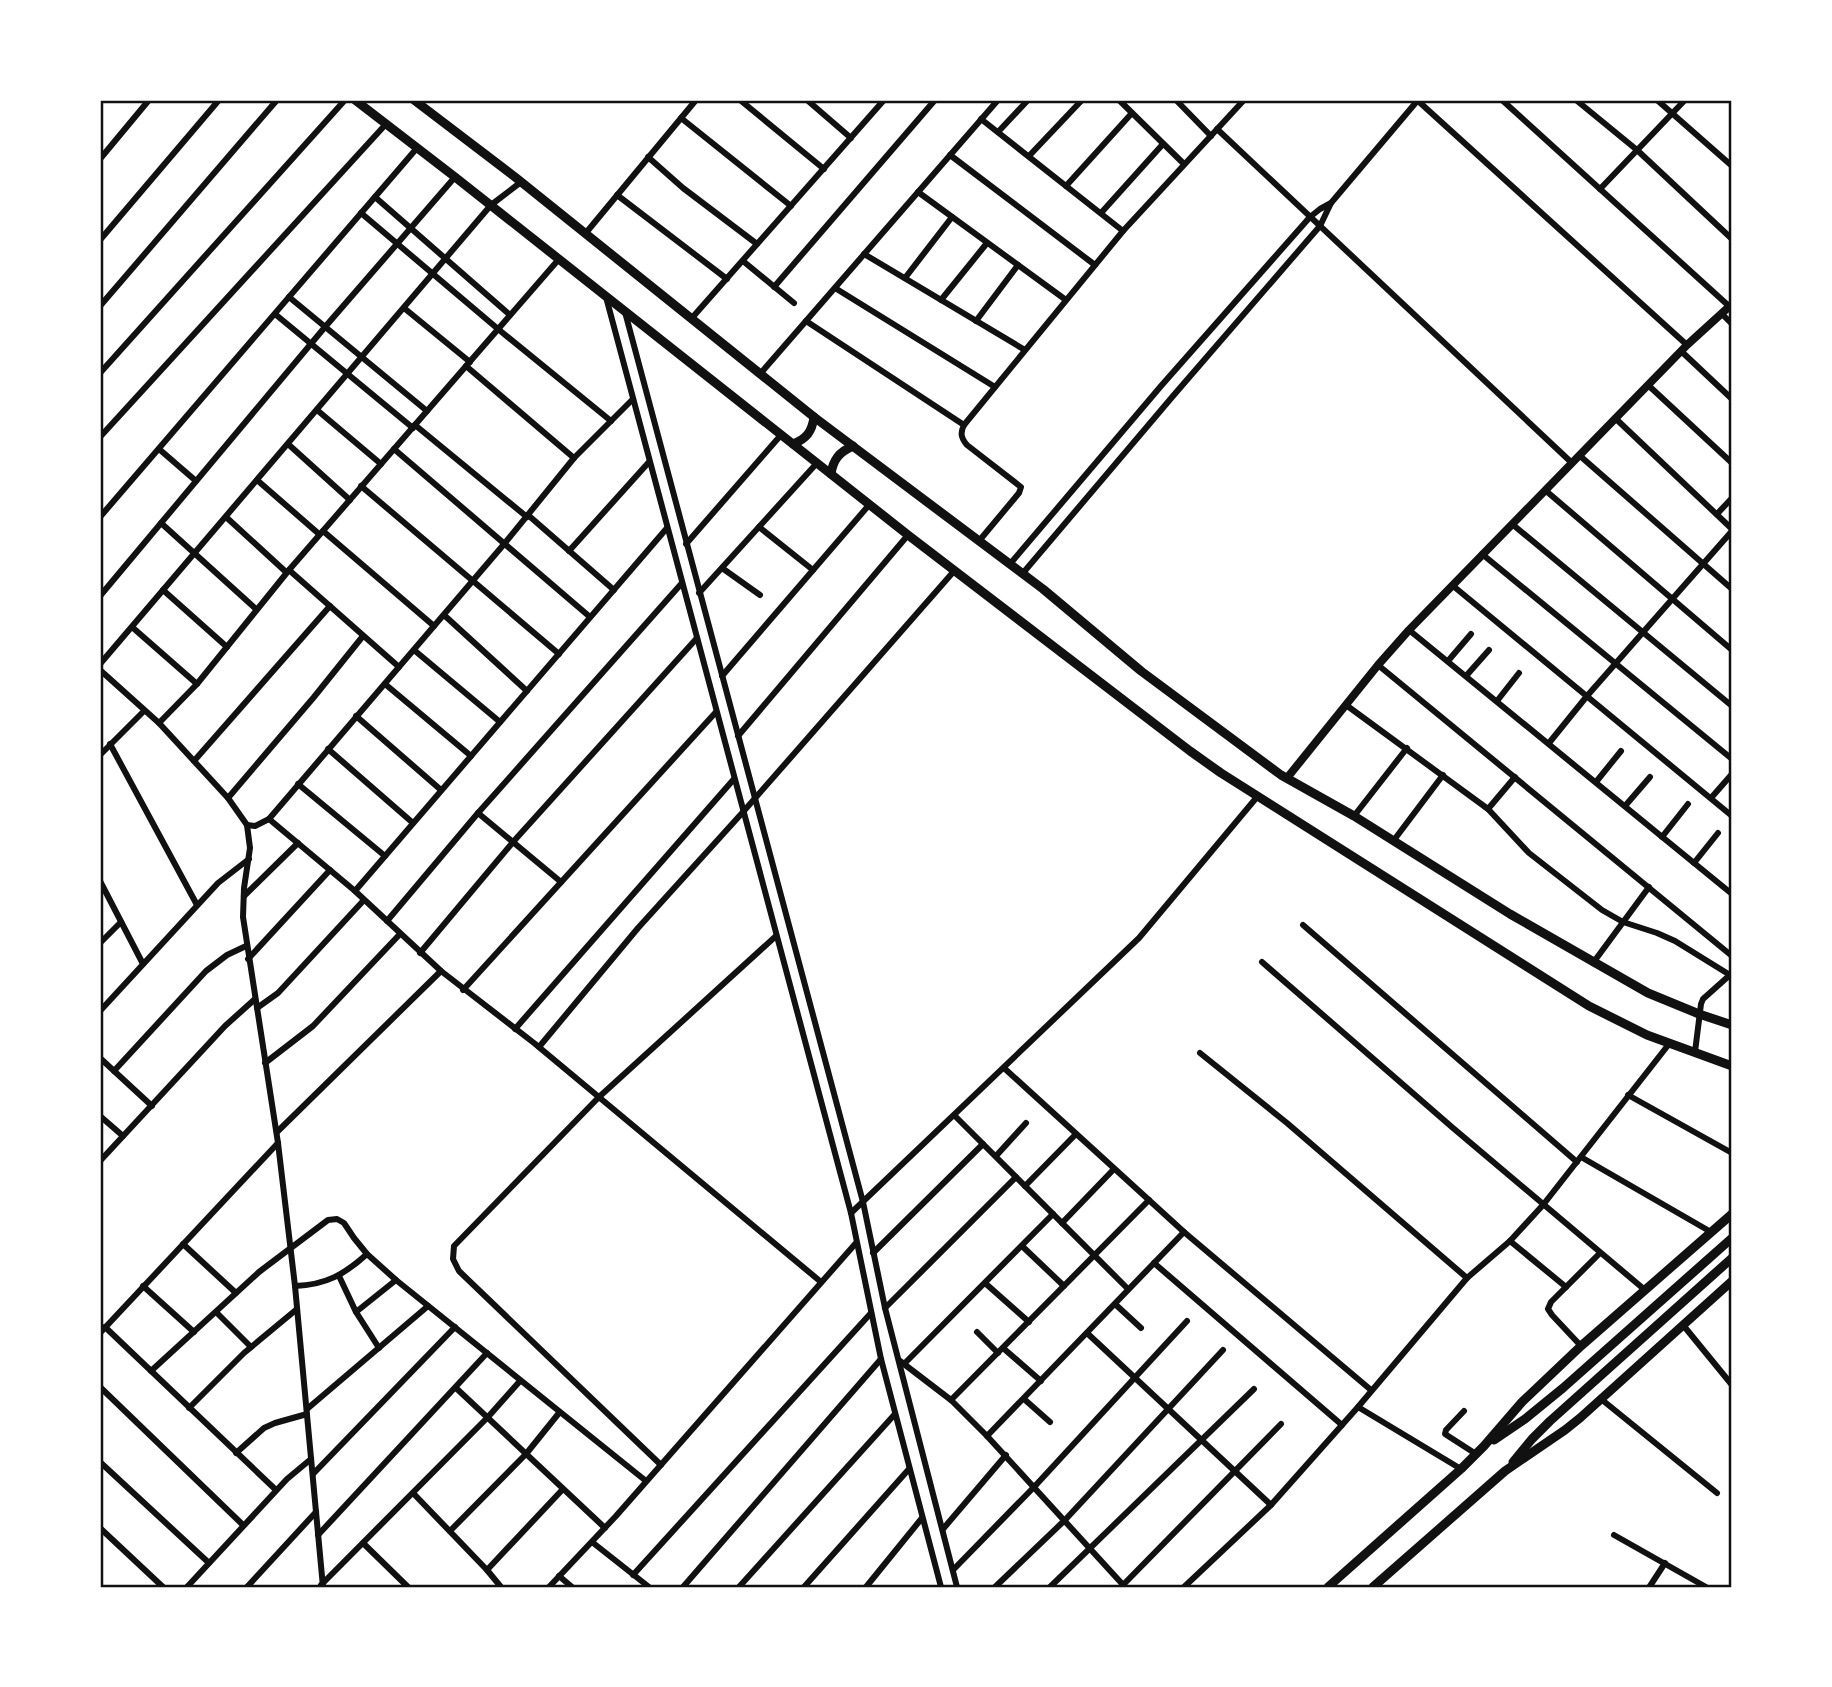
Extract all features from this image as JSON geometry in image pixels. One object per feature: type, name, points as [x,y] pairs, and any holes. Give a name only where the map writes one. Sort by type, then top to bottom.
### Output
[{"type":"main road","points":[[355,100],[869,505],[1190,751],[1257,797],[1571,995],[1669,1044],[1732,1063]]},
{"type":"main road","points":[[414,100],[521,182],[814,417],[1023,573],[1141,671],[1287,778],[1394,840],[1510,914],[1647,993],[1732,1025]]},
{"type":"main road","points":[[793,444],[808,435],[814,417]]},
{"type":"main road","points":[[831,474],[837,456],[853,446]]},
{"type":"main road","points":[[1328,1587],[1461,1469],[1522,1402],[1581,1346],[1732,1214]]},
{"type":"main road","points":[[1484,1446],[1525,1419],[1563,1388],[1732,1238]]},
{"type":"main road","points":[[1505,1471],[1550,1421],[1732,1258]]},
{"type":"main road","points":[[1373,1587],[1505,1471],[1565,1430],[1732,1281]]},
{"type":"street","points":[[100,159],[149,100]]},
{"type":"street","points":[[100,240],[219,100]]},
{"type":"street","points":[[100,306],[277,100]]},
{"type":"street","points":[[100,373],[345,100]]},
{"type":"street","points":[[585,234],[696,100]]},
{"type":"street","points":[[740,100],[824,169]]},
{"type":"street","points":[[807,100],[851,138]]},
{"type":"street","points":[[774,287],[935,100]]},
{"type":"street","points":[[760,374],[998,100]]},
{"type":"street","points":[[998,132],[1028,100]]},
{"type":"street","points":[[1028,156],[1082,100]]},
{"type":"street","points":[[1119,100],[1184,164]]},
{"type":"street","points":[[1176,100],[1211,136]]},
{"type":"street","points":[[979,541],[1021,487],[967,445],[962,439],[964,425],[1123,231],[1244,100]]},
{"type":"street","points":[[1023,573],[1320,226],[1331,204],[1418,100],[1684,348],[1732,399]]},
{"type":"street","points":[[1287,778],[1409,630],[1684,348],[1731,305],[1502,100]]},
{"type":"street","points":[[1576,100],[1637,150],[1732,239]]},
{"type":"street","points":[[1657,100],[1732,166]]},
{"type":"street","points":[[1600,189],[1685,100]]},
{"type":"street","points":[[691,319],[851,138],[879,101]]},
{"type":"street","points":[[1066,186],[1132,113]]},
{"type":"street","points":[[681,118],[791,206]]},
{"type":"street","points":[[981,118],[1123,231]]},
{"type":"street","points":[[100,438],[386,124]]},
{"type":"street","points":[[1217,129],[1572,463]]},
{"type":"street","points":[[1101,214],[1163,144]]},
{"type":"street","points":[[100,517],[417,148]]},
{"type":"street","points":[[950,155],[1095,265]]},
{"type":"street","points":[[648,157],[757,244]]},
{"type":"street","points":[[100,596],[455,177]]},
{"type":"street","points":[[100,664],[491,205],[521,182]]},
{"type":"street","points":[[918,192],[1066,300]]},
{"type":"street","points":[[617,195],[727,279]]},
{"type":"street","points":[[375,197],[510,315]]},
{"type":"street","points":[[1010,564],[1161,386],[1310,217],[1331,204]]},
{"type":"street","points":[[361,213],[611,421]]},
{"type":"street","points":[[905,278],[952,217]]},
{"type":"street","points":[[941,300],[987,243]]},
{"type":"street","points":[[864,254],[1025,350]]},
{"type":"street","points":[[159,723],[197,684],[321,532],[559,259]]},
{"type":"street","points":[[743,261],[794,303]]},
{"type":"street","points":[[976,321],[1017,265]]},
{"type":"street","points":[[835,288],[995,387]]},
{"type":"street","points":[[605,296],[851,1213],[881,1359],[940,1587]]},
{"type":"street","points":[[289,297],[427,411]]},
{"type":"street","points":[[404,308],[574,458]]},
{"type":"street","points":[[624,311],[863,1202],[885,1308],[902,1362],[957,1587]]},
{"type":"street","points":[[275,314],[528,516],[614,590]]},
{"type":"street","points":[[1722,314],[1732,324]]},
{"type":"street","points":[[806,321],[964,425]]},
{"type":"street","points":[[100,360],[106,366]]},
{"type":"street","points":[[1648,385],[1732,463]]},
{"type":"street","points":[[1161,386],[1172,396]]},
{"type":"street","points":[[247,825],[255,826],[269,819],[505,544],[574,458],[633,400]]},
{"type":"street","points":[[317,410],[381,464]]},
{"type":"street","points":[[1549,743],[1732,530],[1615,418]]},
{"type":"street","points":[[686,544],[781,435]]},
{"type":"street","points":[[288,444],[350,500]]},
{"type":"street","points":[[159,449],[196,481]]},
{"type":"street","points":[[394,449],[590,617]]},
{"type":"street","points":[[1580,455],[1732,589]]},
{"type":"street","points":[[569,551],[649,462]]},
{"type":"street","points":[[699,593],[817,463]]},
{"type":"street","points":[[257,480],[434,626]]},
{"type":"street","points":[[361,486],[559,654]]},
{"type":"street","points":[[1545,490],[1732,650]]},
{"type":"street","points":[[1717,514],[1732,498]]},
{"type":"street","points":[[722,676],[869,505]]},
{"type":"street","points":[[226,517],[399,667]]},
{"type":"street","points":[[161,523],[256,609]]},
{"type":"street","points":[[1511,524],[1732,706]]},
{"type":"street","points":[[759,527],[813,569]]},
{"type":"street","points":[[355,891],[667,528]]},
{"type":"street","points":[[738,736],[908,535]]},
{"type":"street","points":[[1482,554],[1732,759]]},
{"type":"street","points":[[722,568],[760,595]]},
{"type":"street","points":[[539,1048],[638,928],[955,570]]},
{"type":"street","points":[[387,921],[478,813],[682,583]]},
{"type":"street","points":[[1452,585],[1732,816]]},
{"type":"street","points":[[163,590],[227,648]]},
{"type":"street","points":[[194,761],[330,606]]},
{"type":"street","points":[[444,615],[527,691]]},
{"type":"street","points":[[131,627],[197,684]]},
{"type":"street","points":[[1409,630],[1729,892],[1732,883]]},
{"type":"street","points":[[1448,661],[1471,634]]},
{"type":"street","points":[[228,798],[363,636]]},
{"type":"street","points":[[420,953],[513,842],[697,638]]},
{"type":"street","points":[[414,650],[500,722]]},
{"type":"street","points":[[1466,676],[1489,650]]},
{"type":"street","points":[[1378,665],[1732,956]]},
{"type":"street","points":[[100,670],[159,723],[228,798],[247,825],[250,848],[243,896],[243,917],[277,1132],[291,1246],[322,1586]]},
{"type":"street","points":[[1497,701],[1519,673]]},
{"type":"street","points":[[100,685],[108,678]]},
{"type":"street","points":[[385,684],[471,756]]},
{"type":"street","points":[[1346,705],[1488,809],[1529,853],[1596,906],[1623,922],[1675,941],[1731,974],[1703,999],[1695,1052]]},
{"type":"street","points":[[100,755],[145,711]]},
{"type":"street","points":[[463,990],[716,712]]},
{"type":"street","points":[[356,716],[441,790]]},
{"type":"street","points":[[110,744],[197,905]]},
{"type":"street","points":[[1354,816],[1407,748]]},
{"type":"street","points":[[328,749],[413,823]]},
{"type":"street","points":[[1596,782],[1621,751]]},
{"type":"street","points":[[1711,798],[1732,774]]},
{"type":"street","points":[[1394,840],[1443,775]]},
{"type":"street","points":[[1488,809],[1515,777]]},
{"type":"street","points":[[1625,806],[1650,777]]},
{"type":"street","points":[[515,1029],[734,779]]},
{"type":"street","points":[[298,784],[385,856]]},
{"type":"street","points":[[851,1213],[1139,938],[1257,797]]},
{"type":"street","points":[[1662,837],[1688,804]]},
{"type":"street","points":[[478,813],[561,882]]},
{"type":"street","points":[[269,819],[355,891],[440,971],[539,1048],[821,1282]]},
{"type":"street","points":[[1694,863],[1718,834]]},
{"type":"street","points":[[243,896],[298,843]]},
{"type":"street","points":[[100,1012],[218,883],[249,859]]},
{"type":"street","points":[[248,959],[330,870]]},
{"type":"street","points":[[100,881],[143,964]]},
{"type":"street","points":[[1593,963],[1649,887]]},
{"type":"street","points":[[257,1008],[278,993],[364,900]]},
{"type":"street","points":[[100,943],[121,922]]},
{"type":"street","points":[[1303,925],[1579,1160],[1711,1233]]},
{"type":"street","points":[[265,1063],[313,1026],[400,934]]},
{"type":"street","points":[[661,1465],[459,1271],[453,1259],[454,1246],[599,1097],[776,936]]},
{"type":"street","points":[[114,1071],[206,971],[227,955],[246,946]]},
{"type":"street","points":[[1262,962],[1645,1290]]},
{"type":"street","points":[[277,1132],[440,971]]},
{"type":"street","points":[[100,1161],[225,1026],[255,999]]},
{"type":"street","points":[[1184,1587],[1271,1505],[1467,1279],[1510,1241],[1543,1205],[1669,1044]]},
{"type":"street","points":[[1200,1053],[1287,1123],[1467,1279]]},
{"type":"street","points":[[100,1058],[152,1106]]},
{"type":"street","points":[[1004,1068],[1184,1232],[1371,1390]]},
{"type":"street","points":[[1628,1095],[1732,1153]]},
{"type":"street","points":[[955,1115],[1128,1289]]},
{"type":"street","points":[[100,1116],[123,1136]]},
{"type":"street","points":[[996,1156],[1027,1123]]},
{"type":"street","points":[[1025,1186],[1076,1134]]},
{"type":"street","points":[[276,1490],[151,1371],[102,1330],[278,1143]]},
{"type":"street","points":[[873,1253],[983,1144]]},
{"type":"street","points":[[1062,1223],[1114,1169]]},
{"type":"street","points":[[885,1308],[1016,1177]]},
{"type":"street","points":[[951,1400],[1149,1200]]},
{"type":"street","points":[[902,1362],[1053,1214]]},
{"type":"street","points":[[151,1371],[266,1266],[328,1220],[337,1219],[344,1223],[367,1254],[396,1280],[646,1481]]},
{"type":"street","points":[[987,1436],[1184,1232]]},
{"type":"street","points":[[1510,1241],[1566,1287]]},
{"type":"street","points":[[549,1587],[605,1528],[856,1243]]},
{"type":"street","points":[[183,1244],[236,1293]]},
{"type":"street","points":[[1022,1246],[1064,1286]]},
{"type":"street","points":[[1581,1346],[1548,1309],[1551,1302],[1600,1253]]},
{"type":"street","points":[[295,1286],[310,1285],[339,1276],[367,1254]]},
{"type":"street","points":[[1154,1263],[1342,1425]]},
{"type":"street","points":[[339,1276],[356,1312],[379,1348]]},
{"type":"street","points":[[356,1312],[396,1280]]},
{"type":"street","points":[[985,1283],[1029,1322]]},
{"type":"street","points":[[143,1286],[194,1332]]},
{"type":"street","points":[[1115,1304],[1141,1328]]},
{"type":"street","points":[[236,1453],[264,1428],[307,1412],[428,1306]]},
{"type":"street","points":[[189,1408],[251,1347],[298,1310]]},
{"type":"street","points":[[216,1312],[251,1347]]},
{"type":"street","points":[[633,1575],[871,1313]]},
{"type":"street","points":[[953,1570],[1035,1486],[1187,1321]]},
{"type":"street","points":[[1683,1325],[1732,1383]]},
{"type":"street","points":[[313,1474],[455,1327]]},
{"type":"street","points":[[977,1332],[1041,1381]]},
{"type":"street","points":[[1087,1332],[1271,1505]]},
{"type":"street","points":[[995,1587],[1065,1520],[1223,1350]]},
{"type":"street","points":[[318,1535],[487,1353]]},
{"type":"street","points":[[683,1587],[881,1359]]},
{"type":"street","points":[[902,1362],[951,1400],[1006,1455],[1123,1584]]},
{"type":"street","points":[[322,1586],[520,1381]]},
{"type":"street","points":[[100,1387],[243,1525]]},
{"type":"street","points":[[457,1388],[605,1528]]},
{"type":"street","points":[[1050,1587],[1254,1389]]},
{"type":"street","points":[[1024,1399],[1050,1422]]},
{"type":"street","points":[[1601,1399],[1717,1493]]},
{"type":"street","points":[[1358,1407],[1461,1469]]},
{"type":"street","points":[[1464,1411],[1445,1434],[1476,1454]]},
{"type":"street","points":[[450,1531],[526,1454],[559,1413]]},
{"type":"street","points":[[739,1587],[895,1414]]},
{"type":"street","points":[[1113,1587],[1123,1584],[1281,1424]]},
{"type":"street","points":[[943,1529],[1006,1455]]},
{"type":"street","points":[[187,1587],[276,1490],[311,1459]]},
{"type":"street","points":[[100,1462],[209,1563]]},
{"type":"street","points":[[804,1587],[909,1469]]},
{"type":"street","points":[[487,1570],[563,1489]]},
{"type":"street","points":[[413,1493],[501,1587]]},
{"type":"street","points":[[247,1587],[316,1512]]},
{"type":"street","points":[[866,1587],[922,1518]]},
{"type":"street","points":[[100,1528],[163,1587]]},
{"type":"street","points":[[1614,1535],[1706,1587]]},
{"type":"street","points":[[592,1542],[649,1587]]},
{"type":"street","points":[[363,1544],[408,1587]]},
{"type":"street","points":[[1650,1586],[1665,1563]]},
{"type":"street","points":[[559,1576],[572,1587]]}]
